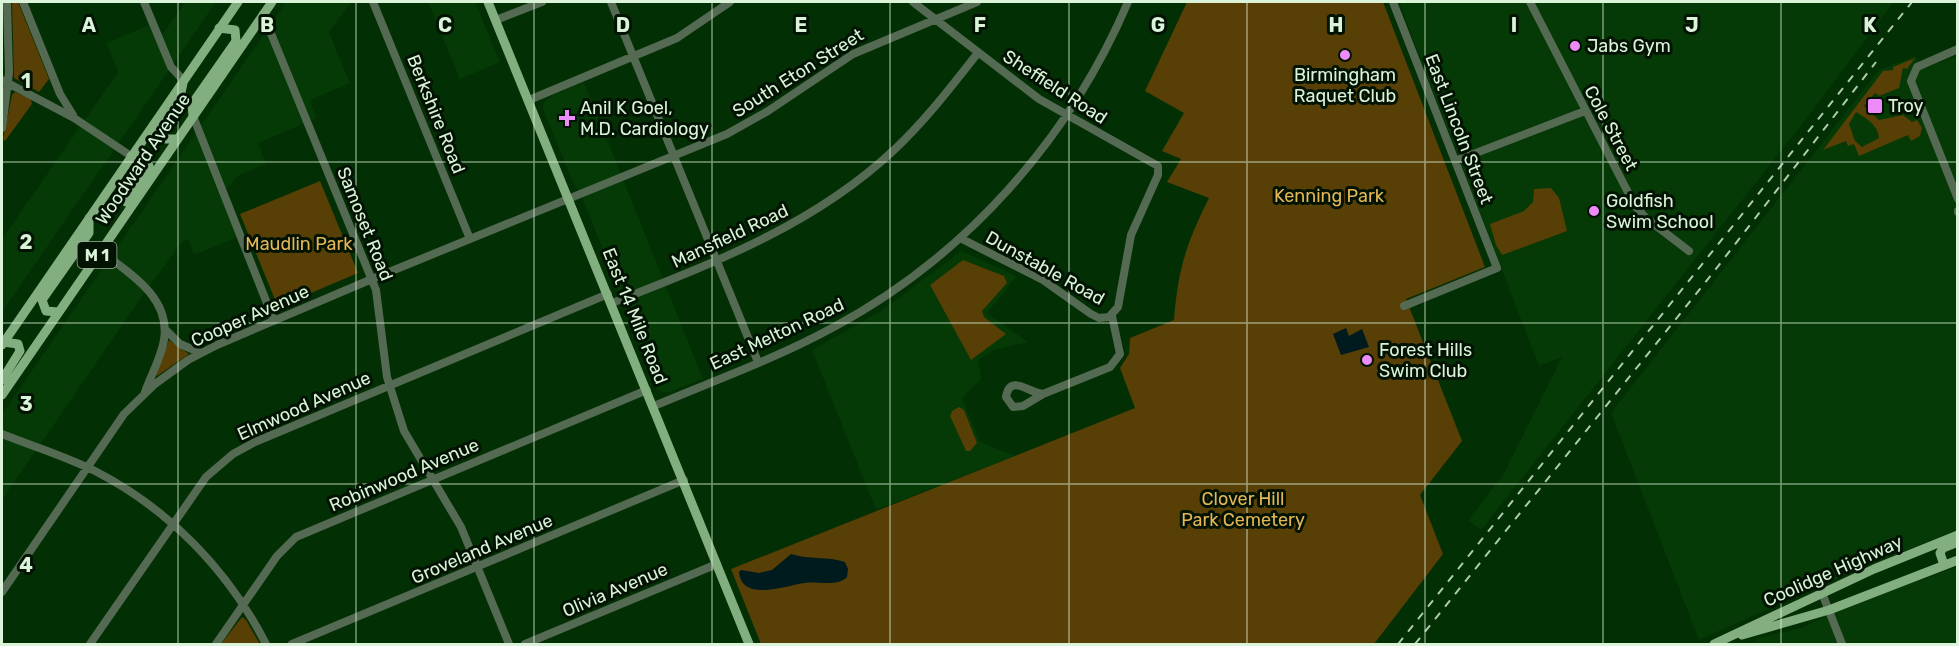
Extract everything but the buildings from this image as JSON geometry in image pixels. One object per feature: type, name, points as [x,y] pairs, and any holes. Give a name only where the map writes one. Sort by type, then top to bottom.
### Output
[{"type":"main road","name":"Woodward Avenue","points":[[2,343],[238,2]]},
{"type":"main road","name":"Woodward Avenue","points":[[2,395],[272,2]]},
{"type":"main road","name":"East 14 Mile Road","points":[[488,2],[654,406],[749,645]]},
{"type":"main road","points":[[193,116],[192,104],[236,41],[235,30],[219,28]]},
{"type":"main road","points":[[177,139],[165,140],[160,130],[179,102],[184,81]]},
{"type":"main road","points":[[117,226],[118,215],[149,166],[146,158],[131,156]]},
{"type":"main road","points":[[58,312],[45,310],[42,300],[89,233],[89,218]]},
{"type":"main road","points":[[2,343],[18,344],[20,351],[2,380]]},
{"type":"main road","name":"Coolidge Highway","points":[[1714,645],[1822,593],[1958,535]]},
{"type":"main road","points":[[1944,565],[1940,553],[1943,548],[1958,542]]},
{"type":"main road","name":"Coolidge Highway","points":[[1724,640],[1829,610],[1958,560]]},
{"type":"street","points":[[2,128],[7,2]]},
{"type":"street","points":[[23,2],[60,94],[75,118]]},
{"type":"street","points":[[144,2],[171,67],[184,81]]},
{"type":"street","name":"Berkshire Road","points":[[373,2],[470,239]]},
{"type":"street","points":[[496,20],[542,2]]},
{"type":"street","points":[[611,2],[758,362]]},
{"type":"street","points":[[529,100],[634,57],[697,26],[730,2]]},
{"type":"street","name":"Sheffield Road","points":[[913,2],[1016,84],[1066,116],[1158,166],[1158,175],[1131,235],[1114,314]]},
{"type":"street","name":"South Eton Street","points":[[569,198],[746,124],[846,58],[977,2]]},
{"type":"street","name":"East Melton Road","points":[[654,406],[811,339],[864,310],[909,280],[960,238],[1022,174],[1066,116],[1115,32],[1128,2]]},
{"type":"street","name":"East Lincoln Street","points":[[1394,2],[1497,268],[1404,306]]},
{"type":"street","name":"Cole Street","points":[[1530,2],[1639,211],[1689,251]]},
{"type":"street","name":"Samoset Road","points":[[263,14],[372,279],[380,315],[389,386],[408,440],[461,527],[479,566],[509,645]]},
{"type":"street","points":[[1958,50],[1917,67],[1911,81],[1958,199]]},
{"type":"street","name":"Mansfield Road","points":[[610,299],[717,261],[794,224],[870,170],[917,127],[977,54]]},
{"type":"street","points":[[5,81],[75,118],[131,156]]},
{"type":"street","points":[[1455,161],[1585,111]]},
{"type":"street","points":[[193,116],[274,321]]},
{"type":"street","name":"Cooper Avenue","points":[[2,592],[124,414],[144,393],[201,352],[569,198]]},
{"type":"street","name":"Dunstable Road","points":[[960,238],[1043,280],[1100,318],[1114,314]]},
{"type":"street","points":[[100,251],[148,289],[159,306],[165,329],[163,345],[144,393]]},
{"type":"street","name":"Elmwood Avenue","points":[[90,645],[206,477],[233,454],[255,442],[389,386],[610,299]]},
{"type":"street","points":[[1043,394],[1105,369],[1117,361],[1120,348],[1114,314]]},
{"type":"street","points":[[165,329],[180,344],[201,352]]},
{"type":"street","name":"Robinwood Avenue","points":[[216,645],[283,548],[296,537],[647,390]]},
{"type":"street","points":[[2,434],[87,467],[130,491],[173,524],[210,560],[243,605],[266,645]]},
{"type":"street","name":"Groveland Avenue","points":[[292,645],[684,480]]},
{"type":"street","name":"Olivia Avenue","points":[[525,645],[717,564]]},
{"type":"street","points":[[1822,593],[1842,645]]},
{"type":"shaded area","points":[[186,2],[216,2],[2,312],[2,239],[118,72],[106,43],[149,25],[163,33]]},
{"type":"shaded area","points":[[286,2],[351,2],[329,32],[350,83],[310,100],[317,118],[258,143],[266,164],[239,175],[226,189],[236,216],[236,238],[194,255],[188,240],[183,241],[145,292],[2,500],[2,414]]},
{"type":"shaded area","points":[[428,2],[475,2],[500,62],[460,79]]},
{"type":"shaded area","points":[[1399,2],[1894,2],[1814,109],[1481,530],[1468,520],[1502,477],[1562,357],[1539,366]]},
{"type":"shaded area","points":[[1915,56],[1924,69],[1957,56],[1957,530],[1843,576],[1699,640],[1611,413],[1879,70]]},
{"type":"shaded area","points":[[584,82],[703,379],[667,393],[657,390],[583,199],[572,180],[543,109],[544,102],[553,95]]},
{"type":"shaded area","points":[[961,251],[1017,276],[987,313],[1028,342],[993,350],[978,360],[981,379],[962,398],[980,442],[1015,456],[876,510],[812,350],[881,311]]},
{"type":"shaded area","points":[[1957,567],[1957,644],[1758,644],[1755,639],[1801,628],[1845,607]]},
{"type":"green space","points":[[18,2],[49,79],[39,92],[14,78],[12,3]]},
{"type":"green space","points":[[1187,2],[1383,2],[1485,267],[1406,299],[1462,441],[1420,495],[1443,554],[1374,644],[761,644],[731,569],[1135,408],[1120,368],[1129,354],[1130,338],[1174,320],[1184,257],[1209,198],[1167,182],[1181,159],[1162,151],[1184,113],[1145,91]]},
{"type":"green space","points":[[1915,58],[1907,69],[1903,68],[1899,88],[1879,96],[1875,93],[1864,106],[1879,120],[1903,115],[1912,122],[1917,120],[1922,128],[1920,136],[1911,141],[1908,135],[1859,156],[1854,144],[1848,146],[1846,141],[1823,150],[1883,71],[1893,70],[1893,67]],"holes":[[[1856,112],[1874,126],[1879,138],[1862,147],[1855,141],[1849,124]]]},
{"type":"green space","points":[[15,92],[31,99],[32,104],[5,141],[3,139],[12,95]]},
{"type":"green space","name":"Maudlin Park","points":[[320,181],[358,273],[278,307],[240,214]]},
{"type":"green space","points":[[1551,188],[1559,198],[1567,231],[1502,255],[1496,245],[1490,224],[1524,211],[1533,202],[1534,189]]},
{"type":"green space","points":[[963,260],[1004,276],[1007,283],[982,311],[984,317],[1006,334],[971,360],[930,285]]},
{"type":"green space","points":[[169,340],[189,354],[157,376],[156,375]]},
{"type":"green space","points":[[959,407],[964,410],[977,443],[970,451],[966,451],[950,416],[952,411]]},
{"type":"green space","points":[[242,617],[260,644],[221,644]]},
{"type":"water","points":[[1346,328],[1349,336],[1362,329],[1369,347],[1341,355],[1333,334]]},
{"type":"water","points":[[791,554],[845,562],[848,569],[847,577],[833,583],[805,583],[766,590],[748,587],[742,581],[739,572],[741,570],[759,573],[772,570]]},
{"type":"railway","points":[[1398,644],[1912,2]]},
{"type":"railway","points":[[1415,644],[1712,274],[1876,62]]},
{"type":"place","name":"Jabs Gym","points":[[1575,46]]},
{"type":"place","name":"Birmingham Raquet Club","points":[[1345,55]]},
{"type":"place","name":"Troy","points":[[1875,106]]},
{"type":"place","name":"Anil K Goel, M.D. Cardiology","points":[[567,118]]},
{"type":"place","name":"Goldfish Swim School","points":[[1594,211]]},
{"type":"place","name":"Forest Hills Swim Club","points":[[1367,360]]},
{"type":"park label","name":"Kenning Park","points":[[1329,196]]},
{"type":"park label","name":"Clover Hill Park Cemetery","points":[[1243,509]]}]
